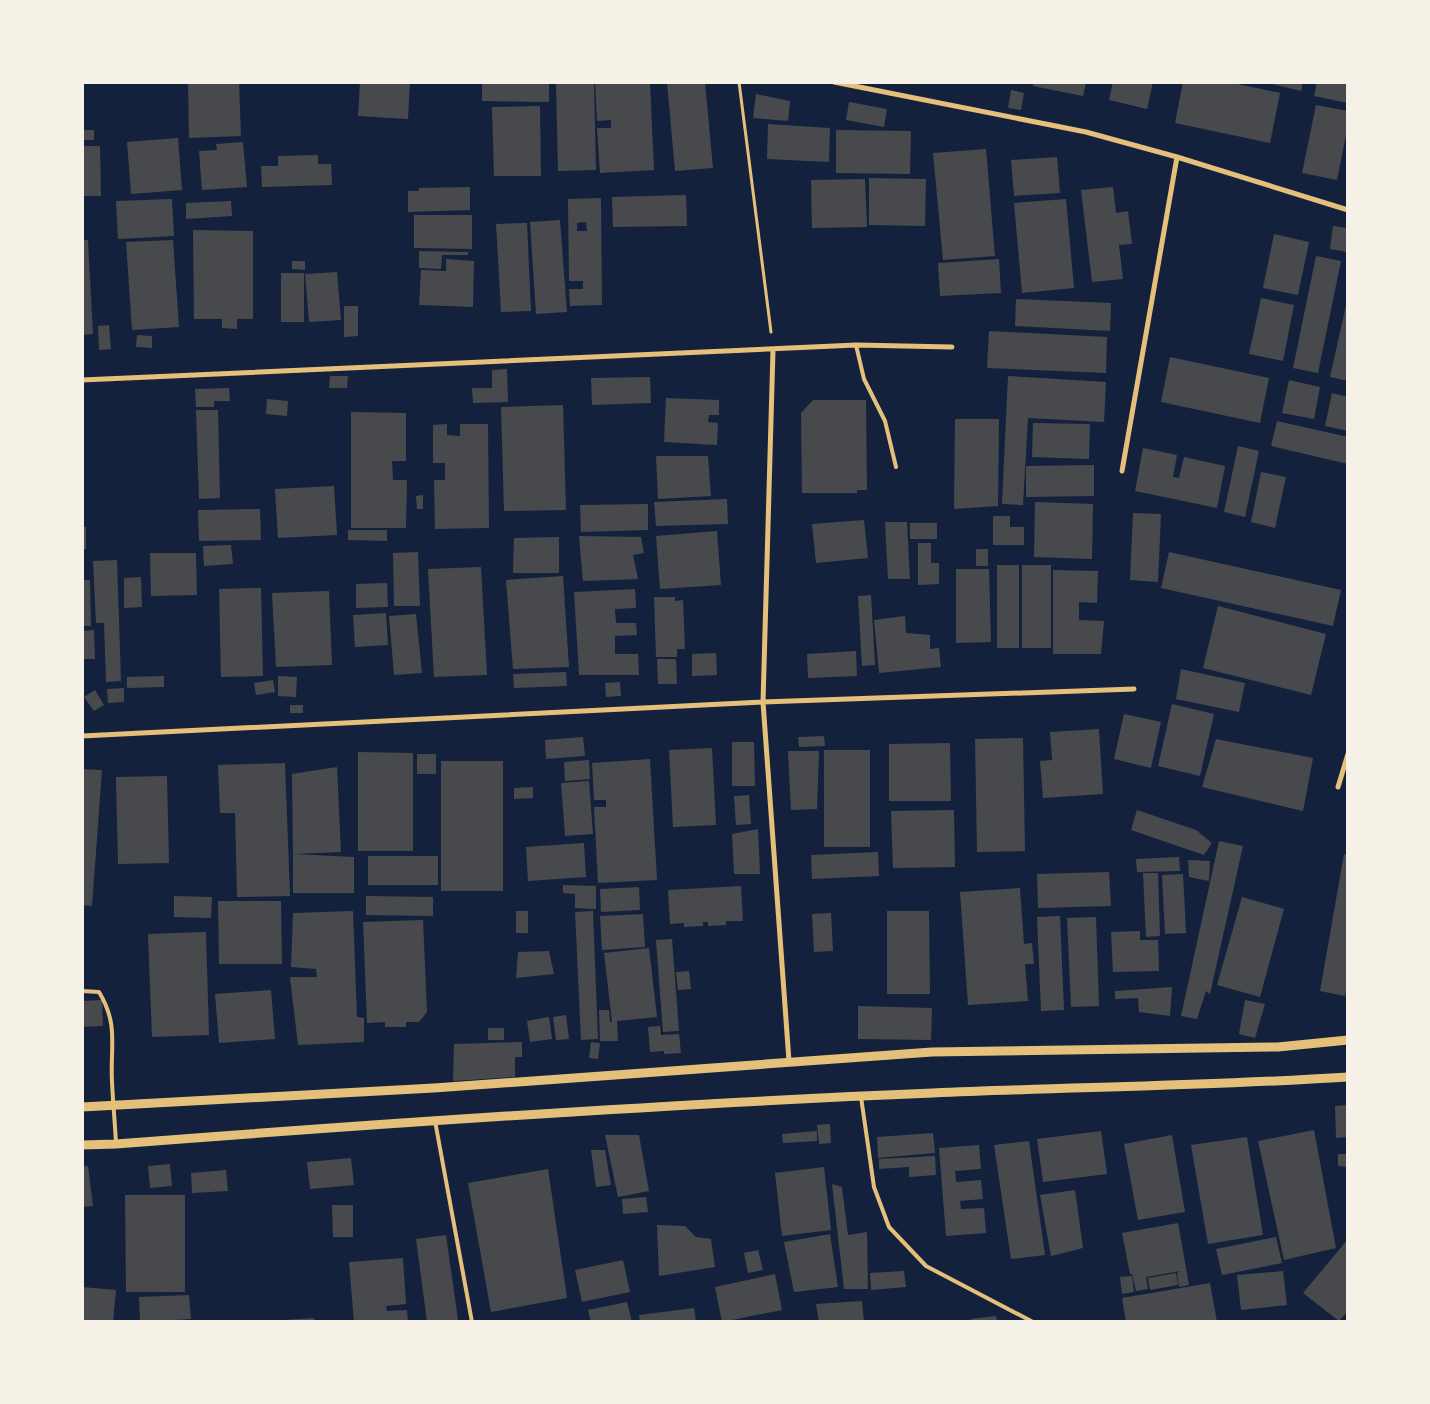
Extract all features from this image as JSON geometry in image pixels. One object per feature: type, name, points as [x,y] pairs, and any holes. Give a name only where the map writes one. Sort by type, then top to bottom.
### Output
[{"type":"street","points":[[834,82],[1086,132],[1177,157],[1348,210]]},
{"type":"street","points":[[1122,471],[1177,157]]},
{"type":"street","points":[[82,380],[856,345],[952,347]]},
{"type":"street","points":[[773,350],[763,702],[789,1062]]},
{"type":"street","points":[[82,736],[763,702],[1134,689]]},
{"type":"street","points":[[1338,787],[1348,754]]},
{"type":"street","points":[[82,1107],[434,1088],[932,1052],[1278,1047],[1348,1040]]},
{"type":"street","points":[[82,1145],[116,1144],[434,1119],[861,1097],[1267,1082],[1348,1077]]},
{"type":"lane","points":[[856,345],[864,379],[885,421],[896,467]]},
{"type":"lane","points":[[82,991],[99,992],[108,1006],[113,1026],[112,1080],[116,1144]]},
{"type":"lane","points":[[861,1097],[874,1188],[889,1227],[926,1266],[1033,1322]]},
{"type":"lane","points":[[434,1119],[472,1322]]},
{"type":"path","points":[[739,82],[773,350]]},
{"type":"building","points":[[188,82],[239,82],[241,136],[189,138]]},
{"type":"building","points":[[360,82],[410,82],[408,119],[358,116]]},
{"type":"building","points":[[482,82],[549,82],[549,102],[482,101]]},
{"type":"building","points":[[556,82],[594,82],[596,170],[558,171]]},
{"type":"building","points":[[595,82],[650,82],[654,170],[600,173],[597,128],[611,128],[611,120],[597,121]]},
{"type":"building","points":[[667,82],[705,82],[713,168],[675,171]]},
{"type":"building","points":[[1034,82],[1086,82],[1083,96],[1033,86]]},
{"type":"building","points":[[1113,82],[1153,82],[1147,109],[1109,100]]},
{"type":"building","points":[[1183,82],[1228,82],[1280,93],[1270,143],[1175,123]]},
{"type":"building","points":[[1264,82],[1303,82],[1301,91]]},
{"type":"building","points":[[1317,82],[1348,82],[1348,103],[1314,96]]},
{"type":"building","points":[[1011,90],[1024,93],[1021,110],[1008,108]]},
{"type":"building","points":[[756,94],[790,101],[788,121],[753,118]]},
{"type":"building","points":[[849,102],[887,109],[884,127],[846,120]]},
{"type":"building","points":[[1316,105],[1348,111],[1348,125],[1337,180],[1302,173]]},
{"type":"building","points":[[540,106],[541,176],[494,176],[492,107]]},
{"type":"building","points":[[768,124],[830,128],[829,162],[767,159]]},
{"type":"building","points":[[82,130],[94,130],[94,140],[82,140]]},
{"type":"building","points":[[836,130],[911,131],[910,174],[836,173]]},
{"type":"building","points":[[178,138],[182,190],[131,194],[127,142]]},
{"type":"building","points":[[243,142],[247,187],[202,190],[199,151],[217,150],[216,144]]},
{"type":"building","points":[[82,146],[100,146],[101,196],[82,196]]},
{"type":"building","points":[[986,149],[995,256],[943,260],[933,153]]},
{"type":"building","points":[[318,155],[318,164],[331,164],[332,185],[262,187],[261,166],[278,166],[278,156]]},
{"type":"building","points":[[1057,157],[1060,193],[1014,196],[1011,160]]},
{"type":"building","points":[[869,178],[926,179],[925,226],[869,225]]},
{"type":"building","points":[[865,179],[867,227],[812,228],[811,180]]},
{"type":"building","points":[[470,187],[470,210],[408,212],[408,191],[419,191],[419,188]]},
{"type":"building","points":[[1113,187],[1116,213],[1128,211],[1132,244],[1119,245],[1123,279],[1092,282],[1081,190]]},
{"type":"building","points":[[686,195],[687,226],[613,227],[612,197]]},
{"type":"building","points":[[601,198],[602,305],[570,306],[569,289],[583,289],[583,281],[569,281],[568,199]],"holes":[[[586,222],[587,231],[577,231],[577,223]]]},
{"type":"building","points":[[172,199],[174,236],[118,239],[116,201]]},
{"type":"building","points":[[1066,199],[1074,288],[1022,293],[1014,203]]},
{"type":"building","points":[[231,201],[232,216],[186,219],[186,203]]},
{"type":"building","points":[[414,215],[472,215],[472,249],[414,248]]},
{"type":"building","points":[[560,220],[567,312],[536,314],[530,222]]},
{"type":"building","points":[[527,223],[531,311],[501,312],[496,224]]},
{"type":"building","points":[[1333,226],[1348,228],[1347,252],[1330,249]]},
{"type":"building","points":[[193,230],[253,231],[253,319],[237,319],[237,329],[222,328],[222,319],[194,319]]},
{"type":"building","points":[[1274,234],[1309,242],[1298,295],[1263,288]]},
{"type":"building","points":[[82,240],[88,240],[93,334],[82,335]]},
{"type":"building","points":[[173,240],[179,327],[132,330],[126,242]]},
{"type":"building","points":[[419,251],[468,252],[468,255],[442,255],[441,269],[419,268]]},
{"type":"building","points":[[1316,256],[1341,261],[1318,373],[1293,368]]},
{"type":"building","points":[[446,259],[474,261],[473,307],[419,305],[421,270],[446,271]]},
{"type":"building","points":[[999,259],[1001,293],[940,296],[938,263]]},
{"type":"building","points":[[292,261],[305,261],[305,270],[292,269]]},
{"type":"building","points":[[337,272],[341,320],[309,322],[305,274]]},
{"type":"building","points":[[281,273],[304,273],[304,322],[281,322]]},
{"type":"building","points":[[1261,298],[1294,305],[1283,361],[1249,354]]},
{"type":"building","points":[[1016,299],[1111,303],[1110,331],[1015,326]]},
{"type":"building","points":[[1348,301],[1348,381],[1330,377]]},
{"type":"building","points":[[344,306],[358,306],[358,336],[344,337]]},
{"type":"building","points":[[109,325],[111,349],[99,350],[98,326]]},
{"type":"building","points":[[989,331],[1107,337],[1106,373],[987,368]]},
{"type":"building","points":[[137,335],[152,336],[152,348],[136,347]]},
{"type":"building","points":[[1170,357],[1269,378],[1260,423],[1161,402]]},
{"type":"building","points":[[507,369],[508,402],[473,403],[472,388],[492,388],[492,370]]},
{"type":"building","points":[[330,376],[348,376],[347,388],[329,388]]},
{"type":"building","points":[[1008,376],[1106,382],[1104,422],[1028,418],[1023,505],[1002,504]]},
{"type":"building","points":[[650,377],[651,403],[592,405],[591,378]]},
{"type":"building","points":[[1289,380],[1320,387],[1314,419],[1282,413]]},
{"type":"building","points":[[229,388],[230,401],[214,401],[214,407],[196,407],[195,389]]},
{"type":"building","points":[[1332,393],[1348,397],[1348,431],[1325,426]]},
{"type":"building","points":[[666,398],[719,400],[719,415],[709,415],[708,422],[718,423],[717,445],[664,442]]},
{"type":"building","points":[[267,399],[288,401],[287,416],[266,414]]},
{"type":"building","points":[[813,400],[866,400],[867,490],[857,490],[857,493],[802,493],[801,413]]},
{"type":"building","points":[[563,405],[566,510],[504,511],[501,407]]},
{"type":"building","points":[[196,410],[218,410],[220,498],[199,499]]},
{"type":"building","points":[[351,412],[406,413],[406,461],[392,461],[393,480],[407,480],[406,528],[351,528]]},
{"type":"building","points":[[955,419],[999,419],[998,506],[954,509]]},
{"type":"building","points":[[1277,421],[1348,437],[1348,464],[1271,446]]},
{"type":"building","points":[[1033,423],[1090,424],[1089,459],[1032,457]]},
{"type":"building","points":[[447,424],[447,435],[460,436],[460,424],[488,424],[489,528],[435,529],[434,480],[445,480],[445,463],[433,463],[433,425]]},
{"type":"building","points":[[1238,446],[1259,451],[1245,517],[1224,512]]},
{"type":"building","points":[[1143,448],[1177,455],[1173,477],[1179,478],[1184,457],[1225,466],[1217,508],[1135,491]]},
{"type":"building","points":[[656,456],[708,456],[711,496],[658,499]]},
{"type":"building","points":[[1094,465],[1094,496],[1026,497],[1026,466]]},
{"type":"building","points":[[1261,472],[1286,477],[1275,528],[1251,522]]},
{"type":"building","points":[[334,486],[337,535],[278,538],[275,489]]},
{"type":"building","points":[[423,495],[423,509],[417,509],[416,496]]},
{"type":"building","points":[[727,499],[728,524],[656,526],[654,502]]},
{"type":"building","points":[[1035,502],[1093,504],[1092,559],[1034,557]]},
{"type":"building","points":[[648,504],[648,530],[581,532],[580,505]]},
{"type":"building","points":[[260,509],[261,540],[199,541],[198,510]]},
{"type":"building","points":[[1133,513],[1161,514],[1158,582],[1130,580]]},
{"type":"building","points":[[993,516],[1010,516],[1010,527],[1024,527],[1024,545],[993,545]]},
{"type":"building","points":[[864,520],[868,558],[816,563],[812,524]]},
{"type":"building","points":[[885,522],[907,522],[910,579],[888,579]]},
{"type":"building","points":[[910,523],[937,523],[937,539],[910,539]]},
{"type":"building","points":[[82,527],[86,527],[86,549],[82,549]]},
{"type":"building","points":[[348,530],[387,530],[387,541],[348,540]]},
{"type":"building","points":[[717,531],[721,585],[660,589],[656,536]]},
{"type":"building","points":[[579,536],[641,537],[644,553],[633,555],[638,579],[583,581]]},
{"type":"building","points":[[559,537],[559,573],[513,573],[514,538]]},
{"type":"building","points":[[918,543],[931,543],[931,563],[939,563],[939,584],[918,585]]},
{"type":"building","points":[[231,545],[233,564],[204,566],[203,546]]},
{"type":"building","points":[[976,549],[988,549],[988,566],[976,566]]},
{"type":"building","points":[[418,552],[420,606],[394,606],[393,553]]},
{"type":"building","points":[[1169,552],[1341,590],[1333,626],[1161,588]]},
{"type":"building","points":[[150,553],[196,553],[197,595],[151,596]]},
{"type":"building","points":[[117,560],[121,681],[106,682],[104,623],[96,623],[93,561]]},
{"type":"building","points":[[997,565],[1019,565],[1019,648],[997,648]]},
{"type":"building","points":[[1022,565],[1051,565],[1051,648],[1022,648]]},
{"type":"building","points":[[481,567],[487,675],[434,677],[428,569]]},
{"type":"building","points":[[956,569],[989,569],[991,642],[956,643]]},
{"type":"building","points":[[1053,570],[1098,571],[1097,603],[1079,602],[1079,620],[1104,621],[1101,654],[1053,654]]},
{"type":"building","points":[[563,576],[569,667],[513,669],[506,580]]},
{"type":"building","points":[[141,577],[142,607],[124,608],[124,578]]},
{"type":"building","points":[[82,580],[90,580],[91,626],[82,626]]},
{"type":"building","points":[[387,583],[388,607],[356,608],[356,584]]},
{"type":"building","points":[[261,588],[263,676],[221,677],[219,589]]},
{"type":"building","points":[[635,589],[636,608],[615,609],[616,623],[636,623],[637,635],[615,636],[615,654],[638,654],[639,675],[579,675],[574,592]]},
{"type":"building","points":[[329,591],[332,665],[276,667],[272,593]]},
{"type":"building","points":[[871,595],[875,665],[862,666],[858,596]]},
{"type":"building","points":[[654,597],[675,597],[675,601],[683,600],[685,649],[677,649],[677,657],[656,657]]},
{"type":"building","points":[[1218,606],[1326,634],[1311,695],[1203,668]]},
{"type":"building","points":[[386,613],[388,645],[355,647],[353,615]]},
{"type":"building","points":[[416,614],[422,673],[394,675],[389,616]]},
{"type":"building","points":[[905,616],[906,633],[930,635],[930,649],[939,648],[941,667],[879,673],[874,620]]},
{"type":"building","points":[[94,630],[95,659],[82,659],[82,631]]},
{"type":"building","points":[[856,651],[857,676],[808,678],[807,654]]},
{"type":"building","points":[[716,653],[717,675],[692,676],[692,654]]},
{"type":"building","points":[[657,659],[676,659],[677,684],[658,684]]},
{"type":"building","points":[[1181,669],[1245,683],[1239,712],[1176,699]]},
{"type":"building","points":[[566,672],[567,686],[514,688],[513,674]]},
{"type":"building","points":[[164,676],[164,687],[127,688],[127,677]]},
{"type":"building","points":[[278,676],[297,677],[296,697],[278,696]]},
{"type":"building","points":[[273,680],[275,692],[256,695],[254,683]]},
{"type":"building","points":[[620,682],[621,696],[606,697],[605,683]]},
{"type":"building","points":[[124,688],[124,702],[108,703],[107,689]]},
{"type":"building","points":[[95,690],[104,705],[94,711],[84,697]]},
{"type":"building","points":[[1172,704],[1214,714],[1200,776],[1158,766]]},
{"type":"building","points":[[290,705],[303,705],[303,713],[290,713]]},
{"type":"building","points":[[1124,714],[1161,722],[1151,768],[1114,759]]},
{"type":"building","points":[[1099,729],[1103,794],[1043,798],[1040,761],[1052,760],[1050,732]]},
{"type":"building","points":[[824,736],[825,746],[799,747],[798,737]]},
{"type":"building","points":[[583,737],[585,756],[546,759],[545,740]]},
{"type":"building","points":[[1023,738],[1025,851],[977,852],[975,739]]},
{"type":"building","points":[[1216,739],[1313,758],[1303,811],[1202,787]]},
{"type":"building","points":[[732,742],[754,742],[755,786],[732,786]]},
{"type":"building","points":[[950,743],[951,801],[889,801],[889,744]]},
{"type":"building","points":[[712,748],[716,825],[673,827],[669,750]]},
{"type":"building","points":[[824,750],[870,750],[870,847],[824,847]]},
{"type":"building","points":[[788,751],[819,751],[817,809],[791,810]]},
{"type":"building","points":[[358,752],[413,753],[413,851],[358,851]]},
{"type":"building","points":[[417,754],[436,754],[436,774],[417,774]]},
{"type":"building","points":[[650,759],[657,880],[598,883],[594,807],[606,807],[606,800],[594,800],[592,763]]},
{"type":"building","points":[[589,760],[590,779],[565,781],[564,762]]},
{"type":"building","points":[[441,761],[503,761],[503,891],[441,891]]},
{"type":"building","points":[[285,763],[290,896],[237,897],[235,813],[220,813],[218,765]]},
{"type":"building","points":[[337,767],[341,852],[293,854],[292,774]]},
{"type":"building","points":[[82,769],[102,770],[92,906],[82,905]]},
{"type":"building","points":[[167,776],[169,863],[118,864],[116,777]]},
{"type":"building","points":[[589,781],[593,834],[565,836],[561,783]]},
{"type":"building","points":[[533,787],[533,798],[514,799],[514,788]]},
{"type":"building","points":[[749,795],[751,824],[736,825],[734,796]]},
{"type":"building","points":[[954,810],[955,867],[893,868],[891,811]]},
{"type":"building","points":[[1137,810],[1196,830],[1212,843],[1204,855],[1131,830]]},
{"type":"building","points":[[758,829],[760,874],[734,874],[732,834]]},
{"type":"building","points":[[1219,841],[1243,846],[1210,994],[1206,991],[1197,1019],[1181,1016]]},
{"type":"building","points":[[584,843],[586,877],[528,881],[526,847]]},
{"type":"building","points":[[878,852],[879,876],[812,879],[811,855]]},
{"type":"building","points":[[293,854],[354,857],[354,893],[293,893]]},
{"type":"building","points":[[1344,854],[1348,855],[1348,981],[1345,996],[1320,991]]},
{"type":"building","points":[[368,856],[438,856],[438,885],[368,885]]},
{"type":"building","points":[[1179,857],[1180,871],[1137,872],[1136,859]]},
{"type":"building","points":[[1188,860],[1210,861],[1209,881],[1189,877]]},
{"type":"building","points":[[1109,872],[1111,906],[1038,908],[1037,874]]},
{"type":"building","points":[[1143,873],[1158,873],[1160,936],[1146,937]]},
{"type":"building","points":[[1183,874],[1186,933],[1165,934],[1162,875]]},
{"type":"building","points":[[563,885],[596,886],[596,909],[575,908],[575,894],[563,893]]},
{"type":"building","points":[[741,886],[743,921],[726,921],[726,925],[708,926],[708,922],[703,922],[703,926],[684,927],[684,923],[670,924],[668,890]]},
{"type":"building","points":[[639,887],[640,910],[601,912],[600,889]]},
{"type":"building","points":[[1020,888],[1024,944],[1032,943],[1034,964],[1025,964],[1028,1001],[968,1005],[960,892]]},
{"type":"building","points":[[174,896],[212,897],[211,918],[174,917]]},
{"type":"building","points":[[366,896],[433,897],[433,916],[366,915]]},
{"type":"building","points":[[1242,897],[1284,909],[1260,997],[1217,985]]},
{"type":"building","points":[[218,901],[281,901],[282,964],[219,964]]},
{"type":"building","points":[[353,911],[357,1017],[364,1018],[364,1042],[298,1045],[290,977],[317,977],[316,969],[291,967],[293,913]]},
{"type":"building","points":[[516,911],[528,911],[528,933],[516,933]]},
{"type":"building","points":[[593,911],[598,1039],[581,1040],[575,912]]},
{"type":"building","points":[[887,911],[929,911],[930,994],[887,994]]},
{"type":"building","points":[[831,913],[833,951],[814,952],[812,914]]},
{"type":"building","points":[[643,914],[645,947],[602,950],[600,916]]},
{"type":"building","points":[[1060,916],[1064,1010],[1041,1011],[1037,917]]},
{"type":"building","points":[[1096,917],[1099,1006],[1071,1007],[1067,918]]},
{"type":"building","points":[[423,920],[427,1012],[419,1022],[406,1022],[406,1027],[385,1027],[385,1022],[367,1023],[363,922]]},
{"type":"building","points":[[1140,931],[1140,940],[1158,940],[1159,971],[1113,972],[1111,932]]},
{"type":"building","points":[[206,932],[209,1035],[152,1037],[148,934]]},
{"type":"building","points":[[672,939],[679,1031],[663,1032],[656,940]]},
{"type":"building","points":[[649,948],[657,1017],[617,1021],[618,1041],[600,1041],[599,1010],[609,1010],[610,1022],[612,1022],[604,953]]},
{"type":"building","points":[[549,951],[554,974],[516,978],[518,952]]},
{"type":"building","points":[[689,971],[691,989],[678,990],[676,972]]},
{"type":"building","points":[[1172,987],[1170,1016],[1139,1012],[1138,998],[1115,999],[1115,991]]},
{"type":"building","points":[[271,990],[275,1039],[219,1043],[215,994]]},
{"type":"building","points":[[102,1000],[103,1026],[82,1027],[82,1001]]},
{"type":"building","points":[[1245,1000],[1265,1004],[1255,1038],[1239,1034]]},
{"type":"building","points":[[858,1006],[932,1008],[931,1040],[858,1039]]},
{"type":"building","points":[[566,1015],[569,1039],[556,1040],[553,1017]]},
{"type":"building","points":[[549,1017],[552,1039],[530,1042],[527,1021]]},
{"type":"building","points":[[660,1026],[661,1035],[679,1034],[681,1053],[664,1054],[664,1051],[650,1052],[648,1027]]},
{"type":"building","points":[[488,1028],[504,1028],[504,1040],[488,1040]]},
{"type":"building","points":[[522,1042],[522,1057],[515,1057],[515,1077],[453,1081],[454,1044]]},
{"type":"building","points":[[591,1042],[600,1043],[598,1059],[589,1058]]},
{"type":"building","points":[[1348,1105],[1348,1137],[1336,1138],[1335,1106]]},
{"type":"building","points":[[830,1124],[831,1143],[819,1144],[817,1125]]},
{"type":"building","points":[[1314,1130],[1336,1248],[1284,1260],[1258,1141]]},
{"type":"building","points":[[817,1131],[817,1141],[783,1143],[782,1134]]},
{"type":"building","points":[[1101,1131],[1107,1174],[1043,1182],[1037,1139]]},
{"type":"building","points":[[933,1133],[935,1153],[878,1158],[877,1137]]},
{"type":"building","points":[[605,1135],[639,1135],[649,1191],[618,1197]]},
{"type":"building","points":[[1172,1135],[1185,1212],[1138,1220],[1124,1144]]},
{"type":"building","points":[[1247,1137],[1263,1235],[1208,1244],[1191,1145]]},
{"type":"building","points":[[1029,1141],[1045,1255],[1011,1259],[994,1145]]},
{"type":"building","points":[[979,1145],[981,1169],[955,1171],[956,1182],[981,1180],[983,1199],[960,1201],[961,1209],[984,1208],[986,1233],[946,1236],[939,1148]]},
{"type":"building","points":[[591,1150],[605,1150],[611,1185],[596,1187]]},
{"type":"building","points":[[1338,1154],[1348,1154],[1348,1167],[1338,1166]]},
{"type":"building","points":[[935,1156],[936,1175],[909,1177],[909,1167],[879,1169],[879,1159]]},
{"type":"building","points":[[351,1158],[354,1185],[310,1189],[307,1162]]},
{"type":"building","points":[[170,1164],[172,1186],[150,1188],[148,1166]]},
{"type":"building","points":[[88,1166],[93,1206],[82,1207],[82,1167]]},
{"type":"building","points":[[824,1167],[831,1230],[782,1236],[775,1173]]},
{"type":"building","points":[[548,1169],[567,1298],[491,1312],[468,1183]]},
{"type":"building","points":[[226,1170],[228,1191],[192,1193],[191,1173]]},
{"type":"building","points":[[832,1184],[842,1187],[848,1235],[867,1232],[868,1289],[844,1289]]},
{"type":"building","points":[[1075,1190],[1083,1248],[1051,1256],[1040,1195]]},
{"type":"building","points":[[125,1195],[185,1195],[185,1292],[126,1292]]},
{"type":"building","points":[[646,1197],[648,1212],[623,1214],[622,1199]]},
{"type":"building","points":[[332,1205],[353,1205],[353,1237],[333,1237]]},
{"type":"building","points":[[1178,1223],[1189,1285],[1179,1287],[1177,1273],[1181,1271],[1146,1277],[1148,1289],[1136,1291],[1132,1274],[1130,1274],[1122,1233]]},
{"type":"building","points":[[657,1225],[685,1226],[696,1237],[711,1239],[715,1267],[659,1276]]},
{"type":"building","points":[[830,1234],[838,1287],[794,1292],[784,1242]]},
{"type":"building","points":[[446,1235],[458,1320],[427,1322],[416,1239]]},
{"type":"building","points":[[1276,1237],[1282,1263],[1222,1275],[1216,1249]]},
{"type":"building","points":[[1348,1239],[1348,1311],[1339,1321],[1303,1293]]},
{"type":"building","points":[[758,1250],[763,1270],[748,1273],[744,1253]]},
{"type":"building","points":[[403,1258],[406,1304],[386,1306],[387,1311],[407,1310],[408,1322],[354,1322],[349,1262]]},
{"type":"building","points":[[623,1260],[630,1292],[582,1302],[575,1270]]},
{"type":"building","points":[[904,1271],[906,1287],[871,1290],[870,1273]]},
{"type":"building","points":[[1283,1271],[1287,1305],[1241,1310],[1237,1275]]},
{"type":"building","points":[[1176,1273],[1178,1285],[1150,1290],[1148,1278]]},
{"type":"building","points":[[775,1274],[782,1310],[722,1322],[715,1287]]},
{"type":"building","points":[[1132,1276],[1134,1292],[1122,1294],[1120,1277]]},
{"type":"building","points":[[1210,1283],[1217,1322],[1126,1322],[1122,1298]]},
{"type":"building","points":[[82,1287],[116,1290],[113,1322],[82,1321]]},
{"type":"building","points":[[189,1295],[191,1319],[140,1322],[139,1297]]},
{"type":"building","points":[[862,1301],[864,1322],[819,1322],[816,1304]]},
{"type":"building","points":[[627,1302],[632,1322],[591,1322],[588,1310]]},
{"type":"building","points":[[694,1308],[696,1322],[640,1322],[639,1315]]},
{"type":"building","points":[[996,1316],[997,1322],[971,1322],[971,1319]]},
{"type":"building","points":[[314,1318],[315,1322],[283,1322],[283,1320]]}]
